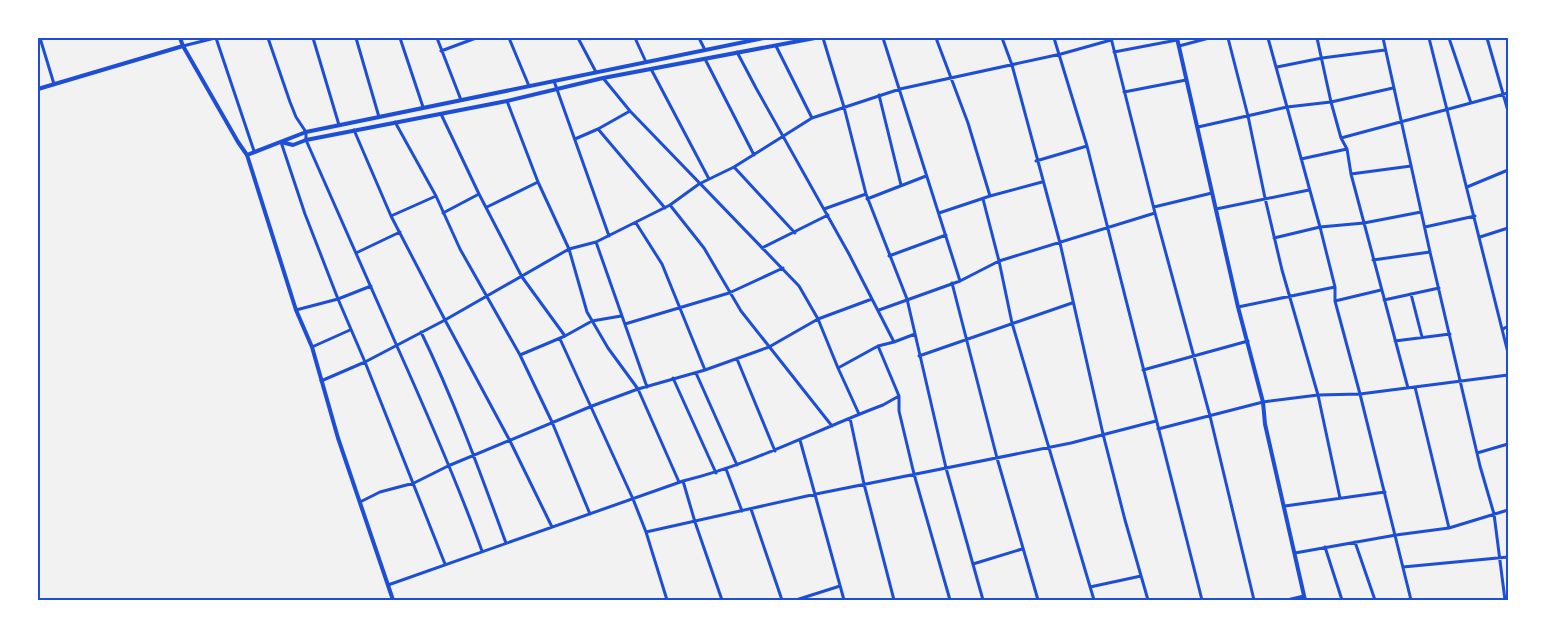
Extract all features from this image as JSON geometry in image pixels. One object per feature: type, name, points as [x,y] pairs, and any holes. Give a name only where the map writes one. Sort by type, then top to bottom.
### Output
[{"type":"street","points":[[40,38],[54,84]]},
{"type":"street","points":[[180,38],[247,155],[296,310],[312,347],[338,438],[393,600]]},
{"type":"street","points":[[38,89],[216,38],[254,151]]},
{"type":"street","points":[[268,38],[296,117],[306,132],[306,140],[458,486],[482,551]]},
{"type":"street","points":[[313,38],[340,125]]},
{"type":"street","points":[[356,38],[379,117]]},
{"type":"street","points":[[400,38],[423,107]]},
{"type":"street","points":[[437,38],[461,100]]},
{"type":"street","points":[[441,51],[476,38]]},
{"type":"street","points":[[509,38],[529,86]]},
{"type":"street","points":[[578,38],[596,72]]},
{"type":"street","points":[[635,38],[646,62]]},
{"type":"street","points":[[699,38],[705,50]]},
{"type":"street","points":[[247,155],[306,132],[764,38]]},
{"type":"street","points":[[281,142],[294,145],[306,140],[507,101],[602,78],[776,46],[796,40],[815,38]]},
{"type":"street","points":[[822,38],[844,107],[867,199],[907,300],[946,468],[984,600]]},
{"type":"street","points":[[883,38],[960,281]]},
{"type":"street","points":[[936,38],[975,145],[990,196]]},
{"type":"street","points":[[1002,38],[1012,65],[1036,161],[1060,243],[1103,434],[1148,600]]},
{"type":"street","points":[[1054,38],[1087,146],[1202,600]]},
{"type":"street","points":[[1179,46],[1210,38]]},
{"type":"street","points":[[1228,38],[1248,116],[1274,238],[1318,395],[1340,498]]},
{"type":"street","points":[[1268,38],[1320,227],[1335,288],[1335,301],[1411,600]]},
{"type":"street","points":[[1317,38],[1331,102],[1341,138],[1347,149],[1351,174],[1408,388]]},
{"type":"street","points":[[1382,38],[1460,381],[1494,514],[1505,600]]},
{"type":"street","points":[[1429,38],[1508,353]]},
{"type":"street","points":[[1449,38],[1471,103]]},
{"type":"street","points":[[1487,38],[1508,112]]},
{"type":"street","points":[[321,381],[366,362],[396,344],[445,320],[569,249],[596,242],[665,208],[699,184],[734,167],[812,118],[900,89],[1060,54],[1111,39],[1155,213],[1210,416],[1254,600]]},
{"type":"street","points":[[1114,52],[1177,39],[1238,307],[1263,402],[1265,424],[1305,598],[1287,600]]},
{"type":"street","points":[[776,46],[812,118]]},
{"type":"street","points":[[1277,67],[1322,58],[1386,50]]},
{"type":"street","points":[[737,52],[828,215],[894,342]]},
{"type":"street","points":[[705,59],[754,155]]},
{"type":"street","points":[[651,70],[709,179]]},
{"type":"street","points":[[602,78],[630,111],[699,184],[799,286],[818,319],[859,414]]},
{"type":"street","points":[[1124,92],[1186,80]]},
{"type":"street","points":[[554,81],[609,236]]},
{"type":"street","points":[[1198,127],[1287,107],[1331,102],[1394,88]]},
{"type":"street","points":[[1341,138],[1508,93]]},
{"type":"street","points":[[879,95],[901,185]]},
{"type":"street","points":[[507,101],[538,182],[569,249],[587,312],[608,348],[638,389],[681,481],[722,600]]},
{"type":"street","points":[[575,139],[598,129],[630,111]]},
{"type":"street","points":[[441,114],[479,194],[522,277],[565,336]]},
{"type":"street","points":[[395,122],[436,196],[485,296],[520,355],[552,422],[590,514]]},
{"type":"street","points":[[598,129],[665,208]]},
{"type":"street","points":[[354,130],[391,216],[510,441],[552,527]]},
{"type":"street","points":[[281,142],[305,214],[350,330],[366,362],[445,564]]},
{"type":"street","points":[[1036,161],[1087,146]]},
{"type":"street","points":[[1300,159],[1347,149]]},
{"type":"street","points":[[1351,174],[1411,166]]},
{"type":"street","points":[[734,167],[795,233]]},
{"type":"street","points":[[1467,186],[1508,170]]},
{"type":"street","points":[[867,199],[926,176]]},
{"type":"street","points":[[486,207],[538,182]]},
{"type":"street","points":[[940,213],[990,196],[1042,182]]},
{"type":"street","points":[[1216,209],[1309,190]]},
{"type":"street","points":[[1154,207],[1212,193]]},
{"type":"street","points":[[443,213],[479,194]]},
{"type":"street","points":[[824,209],[866,194]]},
{"type":"street","points":[[391,216],[436,196]]},
{"type":"street","points":[[983,199],[1012,323],[1035,407],[1049,447],[1094,600]]},
{"type":"street","points":[[670,205],[704,248],[729,293],[832,426]]},
{"type":"street","points":[[1274,238],[1320,227],[1364,223],[1421,212]]},
{"type":"street","points":[[878,310],[960,281],[998,261],[1155,213]]},
{"type":"street","points":[[762,248],[828,215]]},
{"type":"street","points":[[1425,227],[1475,216]]},
{"type":"street","points":[[636,223],[662,264],[705,370]]},
{"type":"street","points":[[1480,237],[1508,228]]},
{"type":"street","points":[[356,253],[400,232]]},
{"type":"street","points":[[889,256],[946,235]]},
{"type":"street","points":[[596,242],[647,387]]},
{"type":"street","points":[[1373,260],[1430,252]]},
{"type":"street","points":[[625,324],[729,293],[782,268]]},
{"type":"street","points":[[952,283],[1022,549],[1038,600]]},
{"type":"street","points":[[296,310],[338,299],[371,286]]},
{"type":"street","points":[[1238,307],[1335,288]]},
{"type":"street","points":[[1384,300],[1439,288]]},
{"type":"street","points":[[1335,301],[1381,290]]},
{"type":"street","points":[[1411,294],[1422,337]]},
{"type":"street","points":[[360,502],[380,492],[414,483],[448,466],[592,406],[638,389],[705,370],[769,347],[818,319],[872,299]]},
{"type":"street","points":[[919,356],[1072,303]]},
{"type":"street","points":[[520,355],[560,339],[592,321],[621,316]]},
{"type":"street","points":[[1503,329],[1508,326]]},
{"type":"street","points":[[312,347],[350,330]]},
{"type":"street","points":[[421,332],[436,363],[474,456],[506,543]]},
{"type":"street","points":[[838,368],[878,346],[915,334]]},
{"type":"street","points":[[1395,341],[1450,334]]},
{"type":"street","points":[[560,339],[633,499],[646,532],[667,600]]},
{"type":"street","points":[[1143,370],[1248,341]]},
{"type":"street","points":[[878,346],[898,396],[899,411],[914,474],[950,600]]},
{"type":"street","points":[[737,359],[775,451]]},
{"type":"street","points":[[696,373],[737,465]]},
{"type":"street","points":[[1158,429],[1263,402],[1318,395],[1360,394],[1508,375]]},
{"type":"street","points":[[673,378],[716,473]]},
{"type":"street","points":[[1415,387],[1449,528]]},
{"type":"street","points":[[388,585],[681,481],[716,473],[775,451],[883,405],[898,396]]},
{"type":"street","points":[[850,418],[864,484],[894,600]]},
{"type":"street","points":[[646,532],[816,494],[1049,447],[1156,421]]},
{"type":"street","points":[[800,440],[844,600]]},
{"type":"street","points":[[1477,453],[1508,444]]},
{"type":"street","points":[[726,469],[742,511]]},
{"type":"street","points":[[1285,506],[1385,492]]},
{"type":"street","points":[[752,509],[782,600]]},
{"type":"street","points":[[1295,552],[1449,528],[1508,510]]},
{"type":"street","points":[[1355,542],[1375,600]]},
{"type":"street","points":[[1325,547],[1342,600]]},
{"type":"street","points":[[973,564],[1022,549]]},
{"type":"street","points":[[1403,567],[1508,556]]},
{"type":"street","points":[[1090,587],[1141,576]]},
{"type":"street","points":[[796,600],[840,586]]}]
